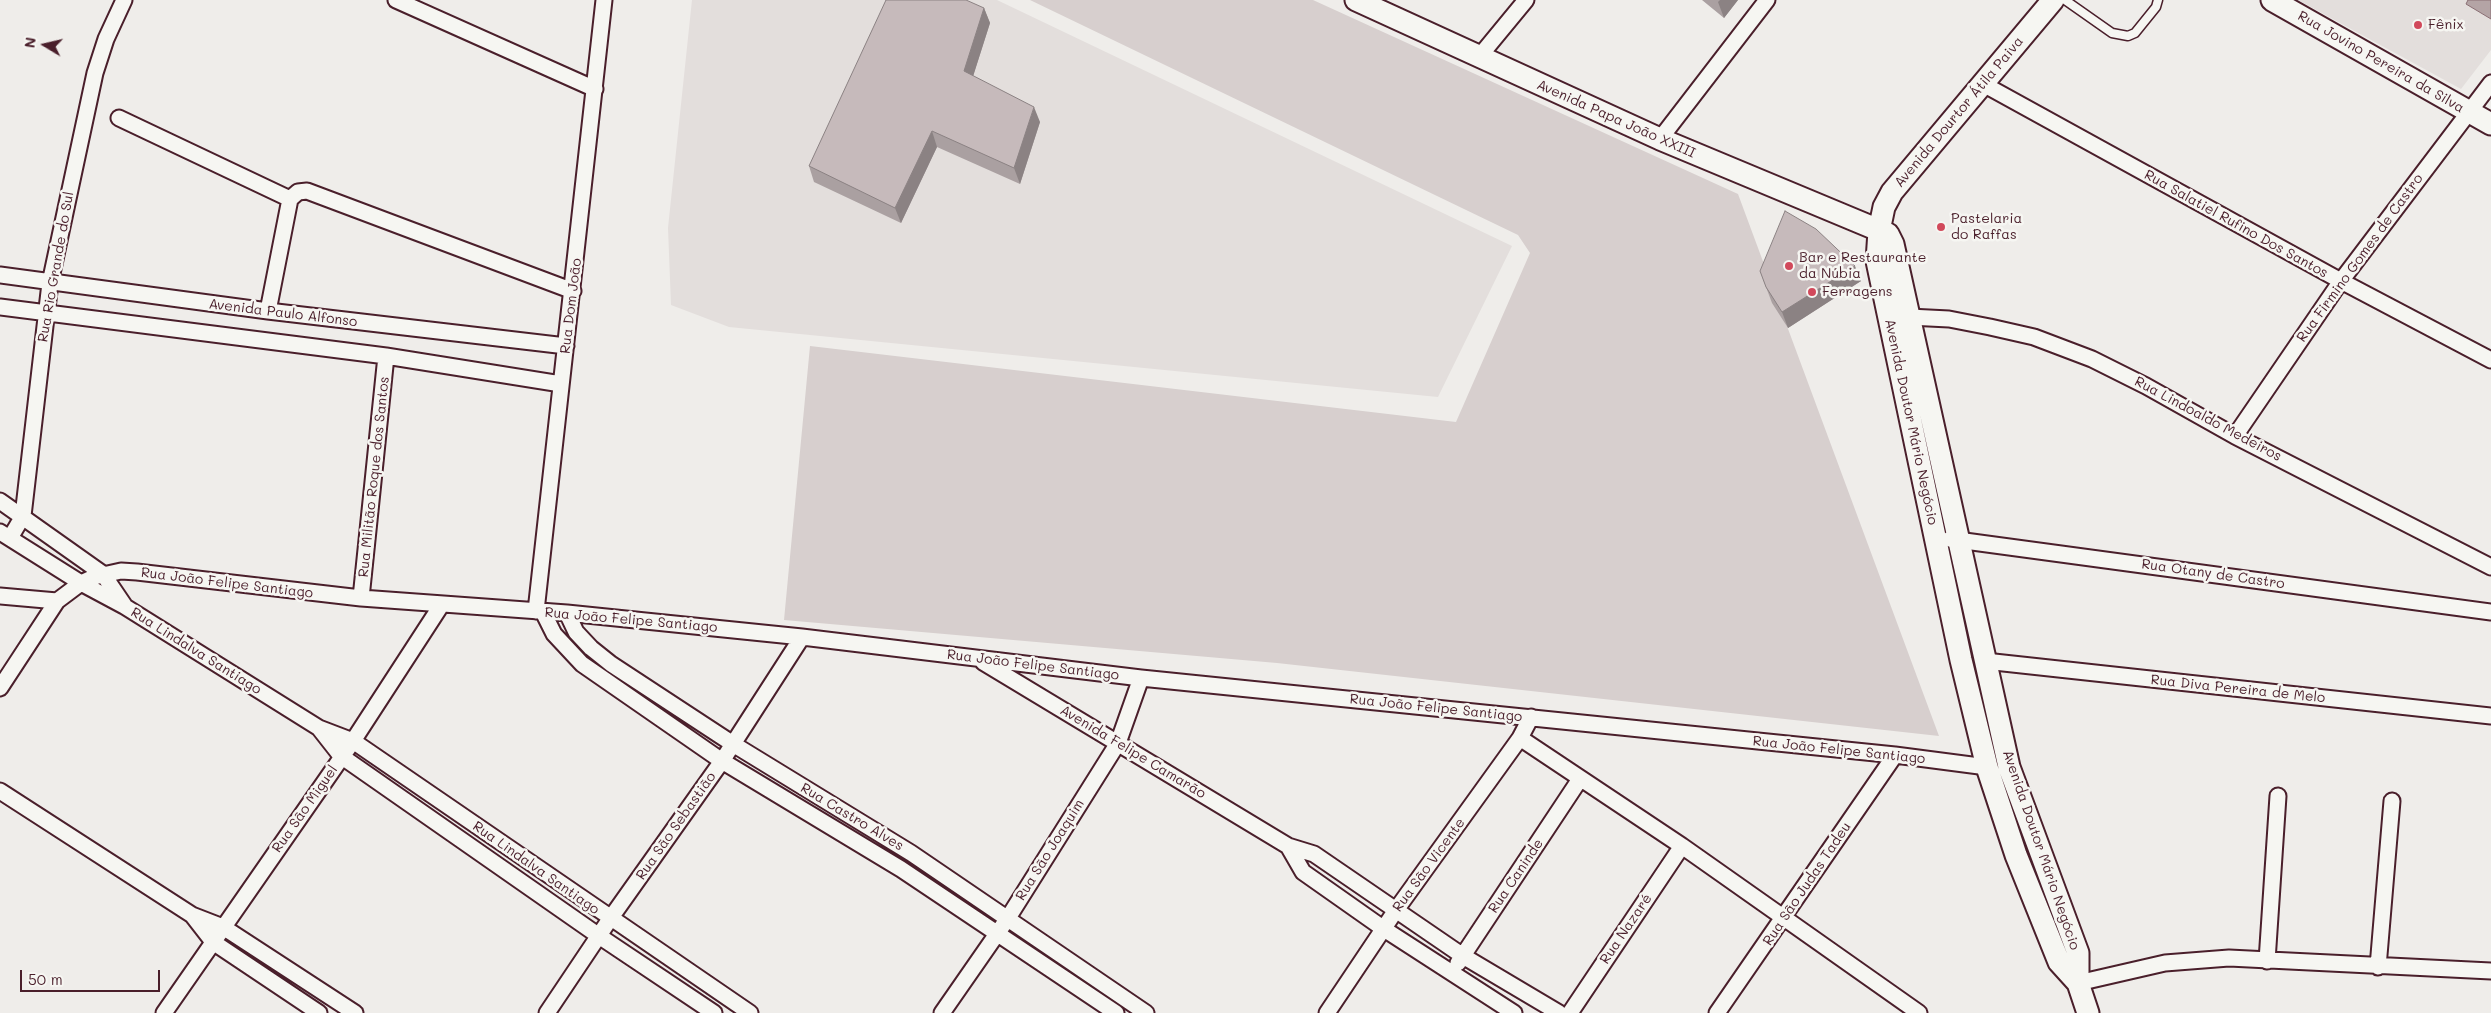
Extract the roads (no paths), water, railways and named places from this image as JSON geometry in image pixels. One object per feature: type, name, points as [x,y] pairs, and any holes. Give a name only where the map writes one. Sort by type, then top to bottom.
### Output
[{"type":"main road","name":"Avenida Papa João XXIII","points":[[1356,0],[1660,139],[1879,231]]},
{"type":"main road","name":"Avenida Dourtor Átila Paiva","points":[[1879,231],[1884,207],[1892,192],[2053,0]]},
{"type":"main road","name":"Rua Jovino Pereira da Silva","points":[[2272,0],[2491,124]]},
{"type":"main road","name":"Avenida Doutor Mário Negócio","points":[[2078,983],[2059,962],[2016,855],[1987,767],[1961,660],[1877,260],[1879,231],[1888,234],[1892,239],[2010,766],[2078,953],[2078,983],[2088,1013]]},
{"type":"street","name":"Rua Rio Grande do Sul","points":[[5,535],[23,516],[45,313],[50,283],[95,73],[106,39],[124,0]]},
{"type":"street","points":[[396,0],[595,89]]},
{"type":"street","name":"Rua Dom João","points":[[539,612],[561,384],[604,0]]},
{"type":"street","points":[[1479,57],[1526,0]]},
{"type":"street","points":[[1660,139],[1767,0]]},
{"type":"street","name":"Rua Firmino Gomes de Castro","points":[[2235,436],[2341,281],[2491,83]]},
{"type":"street","name":"Rua Salatiel Rufino Dos Santos","points":[[1983,84],[2341,281],[2491,360]]},
{"type":"street","points":[[119,118],[290,199]]},
{"type":"street","points":[[268,311],[290,199],[298,192],[308,191],[573,290]]},
{"type":"street","name":"Avenida Paulo Alfonso","points":[[0,275],[268,311],[566,346]]},
{"type":"street","points":[[0,307],[386,356],[561,384]]},
{"type":"street","name":"Rua Lindoaldo Medeiros","points":[[1909,317],[1948,319],[2034,337],[2110,368],[2235,436],[2491,567]]},
{"type":"street","name":"Rua Militão Roque dos Santos","points":[[361,598],[386,356]]},
{"type":"street","name":"Rua Lindalva Santiago","points":[[0,501],[103,574],[124,606]]},
{"type":"street","name":"Rua Lindalva Santiago","points":[[5,535],[81,583],[124,606],[319,728],[353,741],[610,919],[750,1013]]},
{"type":"street","name":"Rua Otany de Castro","points":[[1936,536],[2491,612]]},
{"type":"street","name":"Rua João Felipe Santiago","points":[[0,688],[57,601],[81,583],[103,574],[137,572],[361,598],[567,613],[802,638],[1141,678],[1895,755],[1987,767]]},
{"type":"street","points":[[0,596],[57,601]]},
{"type":"street","name":"Rua São Miguel","points":[[164,1013],[353,741],[442,604]]},
{"type":"street","name":"Rua Castro Alves","points":[[539,612],[554,634],[582,664],[722,761],[901,869],[1116,1013]]},
{"type":"street","name":"Rua Castro Alves","points":[[567,613],[576,632],[597,653],[733,744],[912,853],[1146,1013]]},
{"type":"street","name":"Rua São Sebastião","points":[[547,1013],[610,919],[722,761],[802,638]]},
{"type":"street","name":"Avenida Felipe Camarão","points":[[978,659],[1288,846],[1314,854],[1463,956],[1559,1013]]},
{"type":"street","name":"Rua Diva Pereira de Melo","points":[[1985,661],[2491,716]]},
{"type":"street","name":"Rua São Joaquim","points":[[942,1013],[1008,918],[1118,743],[1141,678]]},
{"type":"street","name":"Rua São Vicente","points":[[1327,1013],[1396,910],[1520,738],[1531,718]]},
{"type":"street","name":"Rua Lindalva Santiago","points":[[319,728],[341,756],[599,936],[714,1013]]},
{"type":"street","name":"Rua João Felipe Santiago","points":[[1520,738],[1682,846],[1919,1013]]},
{"type":"street","name":"Rua São Judas Tadeu","points":[[1717,1013],[1895,755]]},
{"type":"street","name":"Rua Caninde","points":[[1452,973],[1580,779]]},
{"type":"street","points":[[0,791],[192,915],[223,927],[355,1013]]},
{"type":"street","points":[[2267,961],[2278,796]]},
{"type":"street","points":[[2378,967],[2392,801]]},
{"type":"street","name":"Avenida Felipe Camarão","points":[[1288,846],[1303,872],[1384,929],[1514,1013]]},
{"type":"street","name":"Rua Nazaré","points":[[1570,1013],[1682,846]]},
{"type":"street","points":[[901,869],[912,853]]},
{"type":"street","points":[[192,915],[213,942],[319,1013]]},
{"type":"street","points":[[2078,983],[2165,963],[2229,958],[2378,967],[2491,971]]},
{"type":"lane","points":[[2065,0],[2112,33],[2128,36],[2135,33],[2156,7],[2158,0]]},
{"type":"place","name":"Fênix","points":[[2418,25]]},
{"type":"place","name":"Pastelaria do Raffas","points":[[1941,227]]},
{"type":"place","name":"Bar e Restaurante da Núbia","points":[[1789,266]]},
{"type":"place","name":"Ferragens","points":[[1812,292]]}]
